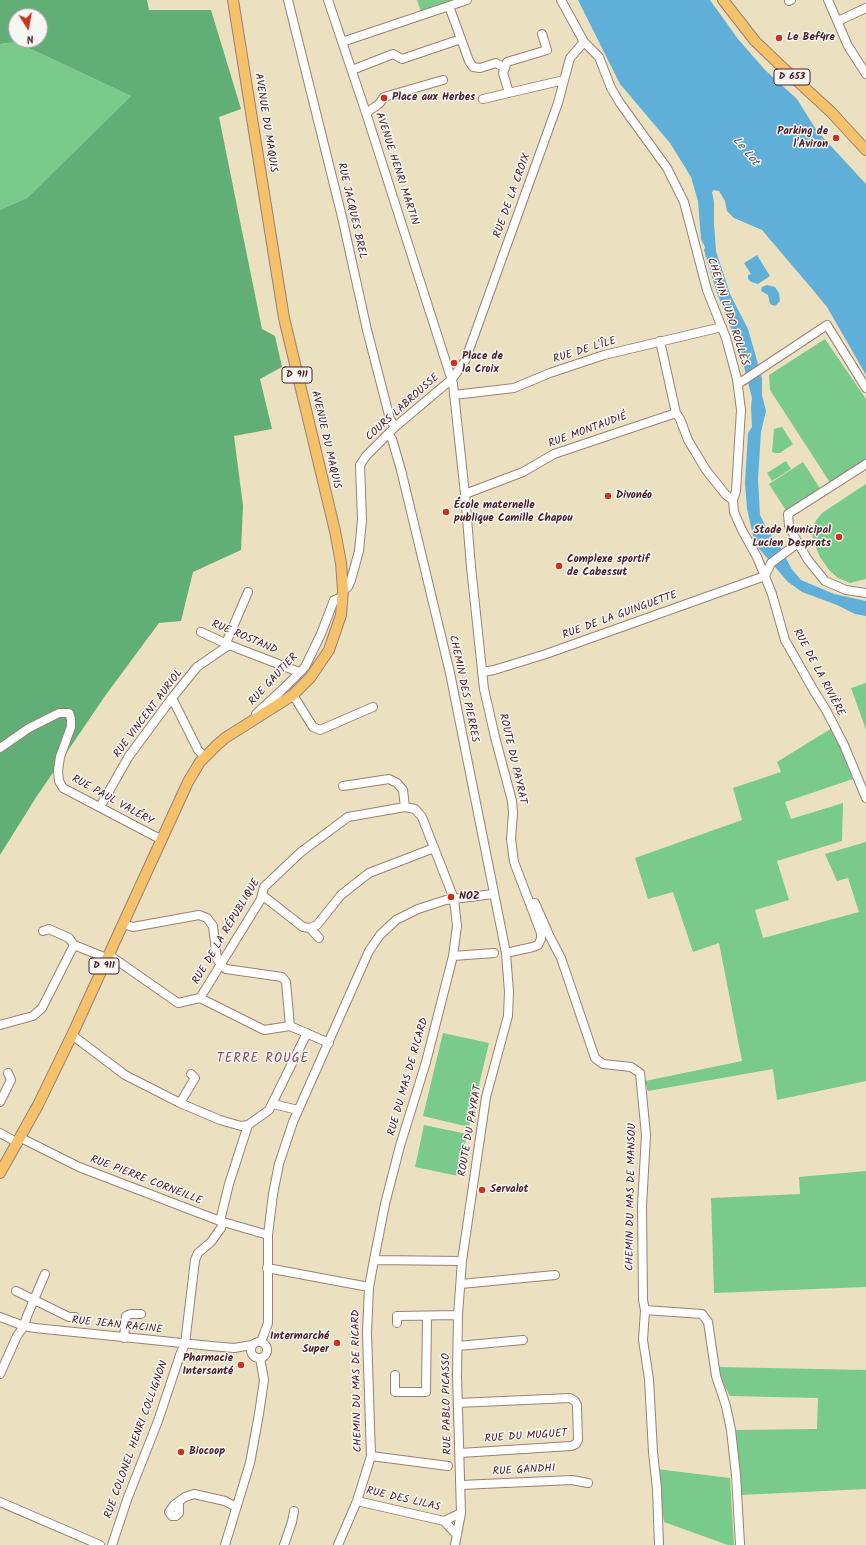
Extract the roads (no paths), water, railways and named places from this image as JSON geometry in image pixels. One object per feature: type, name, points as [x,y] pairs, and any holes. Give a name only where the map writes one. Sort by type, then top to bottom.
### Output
[{"type":"main road","name":"AVENUE DU MAQUIS","points":[[205,757],[225,738],[293,695],[310,678],[328,650],[341,615],[343,594],[341,563],[335,531],[284,318],[233,0]]},
{"type":"main road","name":"D 653","points":[[722,0],[764,50],[831,112],[866,150]]},
{"type":"main road","name":"D 911","points":[[0,1173],[38,1105],[72,1035],[188,782],[205,757]]},
{"type":"street","name":"RUE JACQUES BREL","points":[[288,0],[342,217],[367,330],[390,419],[395,427]]},
{"type":"street","name":"AVENUE HENRI MARTIN","points":[[328,0],[452,379]]},
{"type":"street","points":[[342,42],[467,0]]},
{"type":"street","name":"CHEMIN LUDO ROLLÈS","points":[[561,0],[584,42],[598,57],[611,88],[617,98],[667,168],[684,202],[707,290],[722,328],[740,382],[741,410],[736,491],[733,500]]},
{"type":"street","points":[[828,0],[848,46],[866,74]]},
{"type":"street","points":[[449,6],[460,39],[473,67],[480,68],[496,63],[505,68]]},
{"type":"street","points":[[838,21],[866,8]]},
{"type":"street","points":[[509,93],[503,73],[507,62],[548,50],[542,34]]},
{"type":"street","points":[[352,70],[393,54],[402,59],[460,39]]},
{"type":"street","name":"RUE DE LA CROIX","points":[[452,379],[465,361],[558,103],[570,58],[584,42]]},
{"type":"street","points":[[366,113],[379,104],[384,97],[443,80]]},
{"type":"street","points":[[483,99],[564,80]]},
{"type":"street","points":[[740,382],[827,325],[866,388]]},
{"type":"street","name":"RUE DE L'ÎLE","points":[[454,395],[514,388],[550,373],[604,355],[722,328]]},
{"type":"street","points":[[660,341],[676,413],[680,419],[688,440],[706,470],[726,496],[733,500]]},
{"type":"street","name":"COURS LABROUSSE","points":[[343,594],[351,580],[359,551],[362,520],[360,465],[366,456],[395,427],[452,379]]},
{"type":"street","points":[[452,379],[454,395]]},
{"type":"street","name":"ROUTE DU PAYRAT","points":[[454,395],[465,494],[470,567],[482,672],[495,737],[512,801],[513,813],[511,839],[514,862],[541,934],[541,939],[538,944],[533,947],[509,952],[508,1016],[486,1097],[462,1262]]},
{"type":"street","name":"RUE MONTAUDIÉ","points":[[465,494],[522,472],[554,454],[676,413]]},
{"type":"street","name":"CHEMIN DES PIERRES","points":[[388,434],[392,440],[401,470],[450,673],[493,894],[509,952]]},
{"type":"street","points":[[866,464],[788,514],[789,526],[798,543],[808,560],[825,581],[846,590],[866,593]]},
{"type":"street","name":"RUE DE LA RIVIÈRE","points":[[733,500],[734,512],[757,557],[772,594],[786,640],[844,744],[866,798]]},
{"type":"street","points":[[764,576],[771,563],[798,543]]},
{"type":"street","name":"RUE DE LA GUINGUETTE","points":[[482,672],[494,670],[546,654],[764,576]]},
{"type":"street","points":[[227,644],[248,592]]},
{"type":"street","name":"RUE GAUTIER","points":[[258,718],[256,714],[305,667],[321,634],[334,600],[343,594]]},
{"type":"street","name":"RUE ROSTAND","points":[[202,632],[227,644],[300,672]]},
{"type":"street","name":"RUE VINCENT AURIOL","points":[[100,807],[129,756],[172,698],[197,667],[227,644]]},
{"type":"street","points":[[293,695],[313,727],[320,730],[373,707]]},
{"type":"street","points":[[172,698],[198,750],[205,757]]},
{"type":"street","name":"RUE PAUL VALÉRY","points":[[0,748],[28,728],[59,713],[69,713],[72,719],[71,727],[60,756],[59,781],[63,788],[162,840]]},
{"type":"street","points":[[343,786],[389,779],[397,783],[403,790],[405,808],[415,809],[422,817],[454,899]]},
{"type":"street","name":"RUE DE LA RÉPUBLIQUE","points":[[200,998],[261,899],[264,887],[301,852],[348,817],[405,808]]},
{"type":"street","points":[[262,895],[303,927],[310,928],[317,925],[341,895],[369,873],[434,848]]},
{"type":"street","name":"CHEMIN DU MAS DE MANSOU","points":[[513,851],[516,854],[549,935],[561,958],[595,1058],[603,1064],[632,1067],[640,1073],[646,1135],[642,1206],[643,1300],[645,1310],[642,1340],[649,1379],[653,1452],[657,1489],[659,1545]]},
{"type":"street","points":[[261,1342],[268,1323],[268,1235],[273,1194],[279,1164],[298,1110],[369,951],[380,935],[396,920],[418,908],[454,899],[493,894]]},
{"type":"street","name":"RUE DU MAS DE RICARD","points":[[374,1260],[385,1204],[400,1146],[426,1062],[453,956],[457,926],[454,899]]},
{"type":"street","points":[[123,924],[133,927],[199,915],[207,918],[214,926],[217,959],[220,965],[226,969],[282,976],[286,982],[290,1026]]},
{"type":"street","points":[[310,928],[319,938]]},
{"type":"street","points":[[43,931],[49,929],[69,938],[74,945],[104,957],[112,957],[178,1003],[200,998],[264,1030],[290,1026],[329,1043]]},
{"type":"street","points":[[0,1025],[33,1016],[42,1008],[74,945]]},
{"type":"street","points":[[453,956],[494,953]]},
{"type":"street","points":[[72,1035],[125,1075],[158,1090],[180,1103],[220,1120],[241,1126],[248,1125],[269,1110],[306,1033]]},
{"type":"street","points":[[0,1102],[11,1080],[8,1073]]},
{"type":"street","points":[[180,1103],[195,1078],[191,1074]]},
{"type":"street","points":[[273,1104],[298,1110]]},
{"type":"street","name":"RUE COLONEL HENRI COLLIGNON","points":[[112,1545],[128,1497],[158,1421],[185,1344],[195,1260],[198,1253],[211,1242],[221,1228],[221,1221],[229,1184],[248,1125]]},
{"type":"street","name":"RUE PIERRE CORNEILLE","points":[[0,1133],[79,1167],[221,1221],[268,1235]]},
{"type":"street","points":[[374,1260],[462,1262]]},
{"type":"street","name":"CHEMIN DU MAS DE RICARD","points":[[338,1545],[356,1501],[371,1456],[367,1333],[370,1287],[374,1260]]},
{"type":"street","name":"RUE PABLO PICASSO","points":[[455,1545],[462,1513],[458,1403],[458,1315],[462,1262]]},
{"type":"street","points":[[267,1268],[370,1287]]},
{"type":"street","points":[[0,1374],[17,1336],[24,1326],[45,1274]]},
{"type":"street","points":[[461,1284],[556,1275]]},
{"type":"street","points":[[16,1291],[69,1316],[75,1317]]},
{"type":"street","points":[[645,1310],[702,1314],[708,1322],[716,1376],[726,1406],[731,1430],[736,1475],[740,1544]]},
{"type":"street","points":[[124,1338],[126,1316],[130,1314],[141,1314]]},
{"type":"street","points":[[397,1323],[397,1316],[458,1315]]},
{"type":"street","points":[[394,1375],[395,1392],[426,1392],[427,1316]]},
{"type":"street","name":"RUE JEAN RACINE","points":[[0,1317],[24,1326],[124,1338],[234,1348],[248,1354],[251,1349]]},
{"type":"street","points":[[458,1346],[523,1340]]},
{"type":"street","points":[[261,1342],[266,1346],[267,1349],[264,1356],[260,1358],[253,1356],[251,1349],[254,1343],[261,1342]]},
{"type":"street","points":[[225,1545],[250,1464],[264,1380],[260,1358]]},
{"type":"street","name":"RUE DU MUGUET","points":[[458,1403],[570,1398],[575,1401],[577,1405],[578,1440],[576,1444],[571,1446],[460,1456]]},
{"type":"street","points":[[371,1456],[448,1466],[461,1474]]},
{"type":"street","points":[[448,1466],[460,1456]]},
{"type":"street","name":"RUE GANDHI","points":[[461,1485],[572,1480],[588,1483]]},
{"type":"street","points":[[179,1502],[185,1497],[194,1494],[225,1501],[236,1507]]},
{"type":"street","name":"RUE DES LILAS","points":[[356,1501],[444,1521],[457,1534]]},
{"type":"street","points":[[0,1502],[100,1545]]},
{"type":"street","points":[[284,1545],[294,1511]]},
{"type":"street","name":"RUE DES LILAS","points":[[444,1521],[462,1513]]},
{"type":"water","name":"Le Lot","points":[[578,0],[710,0],[738,39],[765,70],[797,99],[817,131],[866,184],[866,375],[827,307],[813,290],[762,230],[734,218],[727,211],[725,201],[719,191],[714,190],[712,192],[714,202],[716,251],[730,294],[748,329],[762,378],[762,395],[766,411],[761,432],[758,479],[760,515],[768,531],[781,548],[791,568],[801,580],[834,594],[866,601],[866,616],[855,614],[837,605],[802,592],[788,582],[755,544],[747,509],[745,483],[748,433],[752,427],[752,398],[740,351],[717,293],[704,250],[705,247],[701,239],[698,201],[691,177],[670,143],[620,84]]},
{"type":"water","points":[[757,255],[770,276],[758,284],[751,282],[748,279],[748,275],[751,274],[744,263]]},
{"type":"water","points":[[767,285],[775,287],[779,293],[780,301],[775,306],[770,304],[768,295],[761,291],[762,287]]},
{"type":"place","name":"Le Bef4re","points":[[779,38]]},
{"type":"place","name":"Place aux Herbes","points":[[384,98]]},
{"type":"place","name":"Parking de l'Aviron","points":[[836,138]]},
{"type":"place","name":"Place de la Croix","points":[[454,363]]},
{"type":"place","name":"Divonéo","points":[[608,496]]},
{"type":"place","name":"École maternelle publique Camille Chapou","points":[[446,512]]},
{"type":"place","name":"Stade Municipal Lucien Desprats","points":[[839,537]]},
{"type":"place","name":"Complexe sportif de Cabessut","points":[[559,566]]},
{"type":"place","name":"NOZ","points":[[451,897]]},
{"type":"place","name":"Servalot","points":[[482,1190]]},
{"type":"place","name":"Intermarché Super","points":[[337,1343]]},
{"type":"place","name":"Pharmacie Intersanté","points":[[241,1365]]},
{"type":"place","name":"Biocoop","points":[[181,1452]]},
{"type":"district","name":"TERRE ROUGE","points":[[263,1060]]}]
